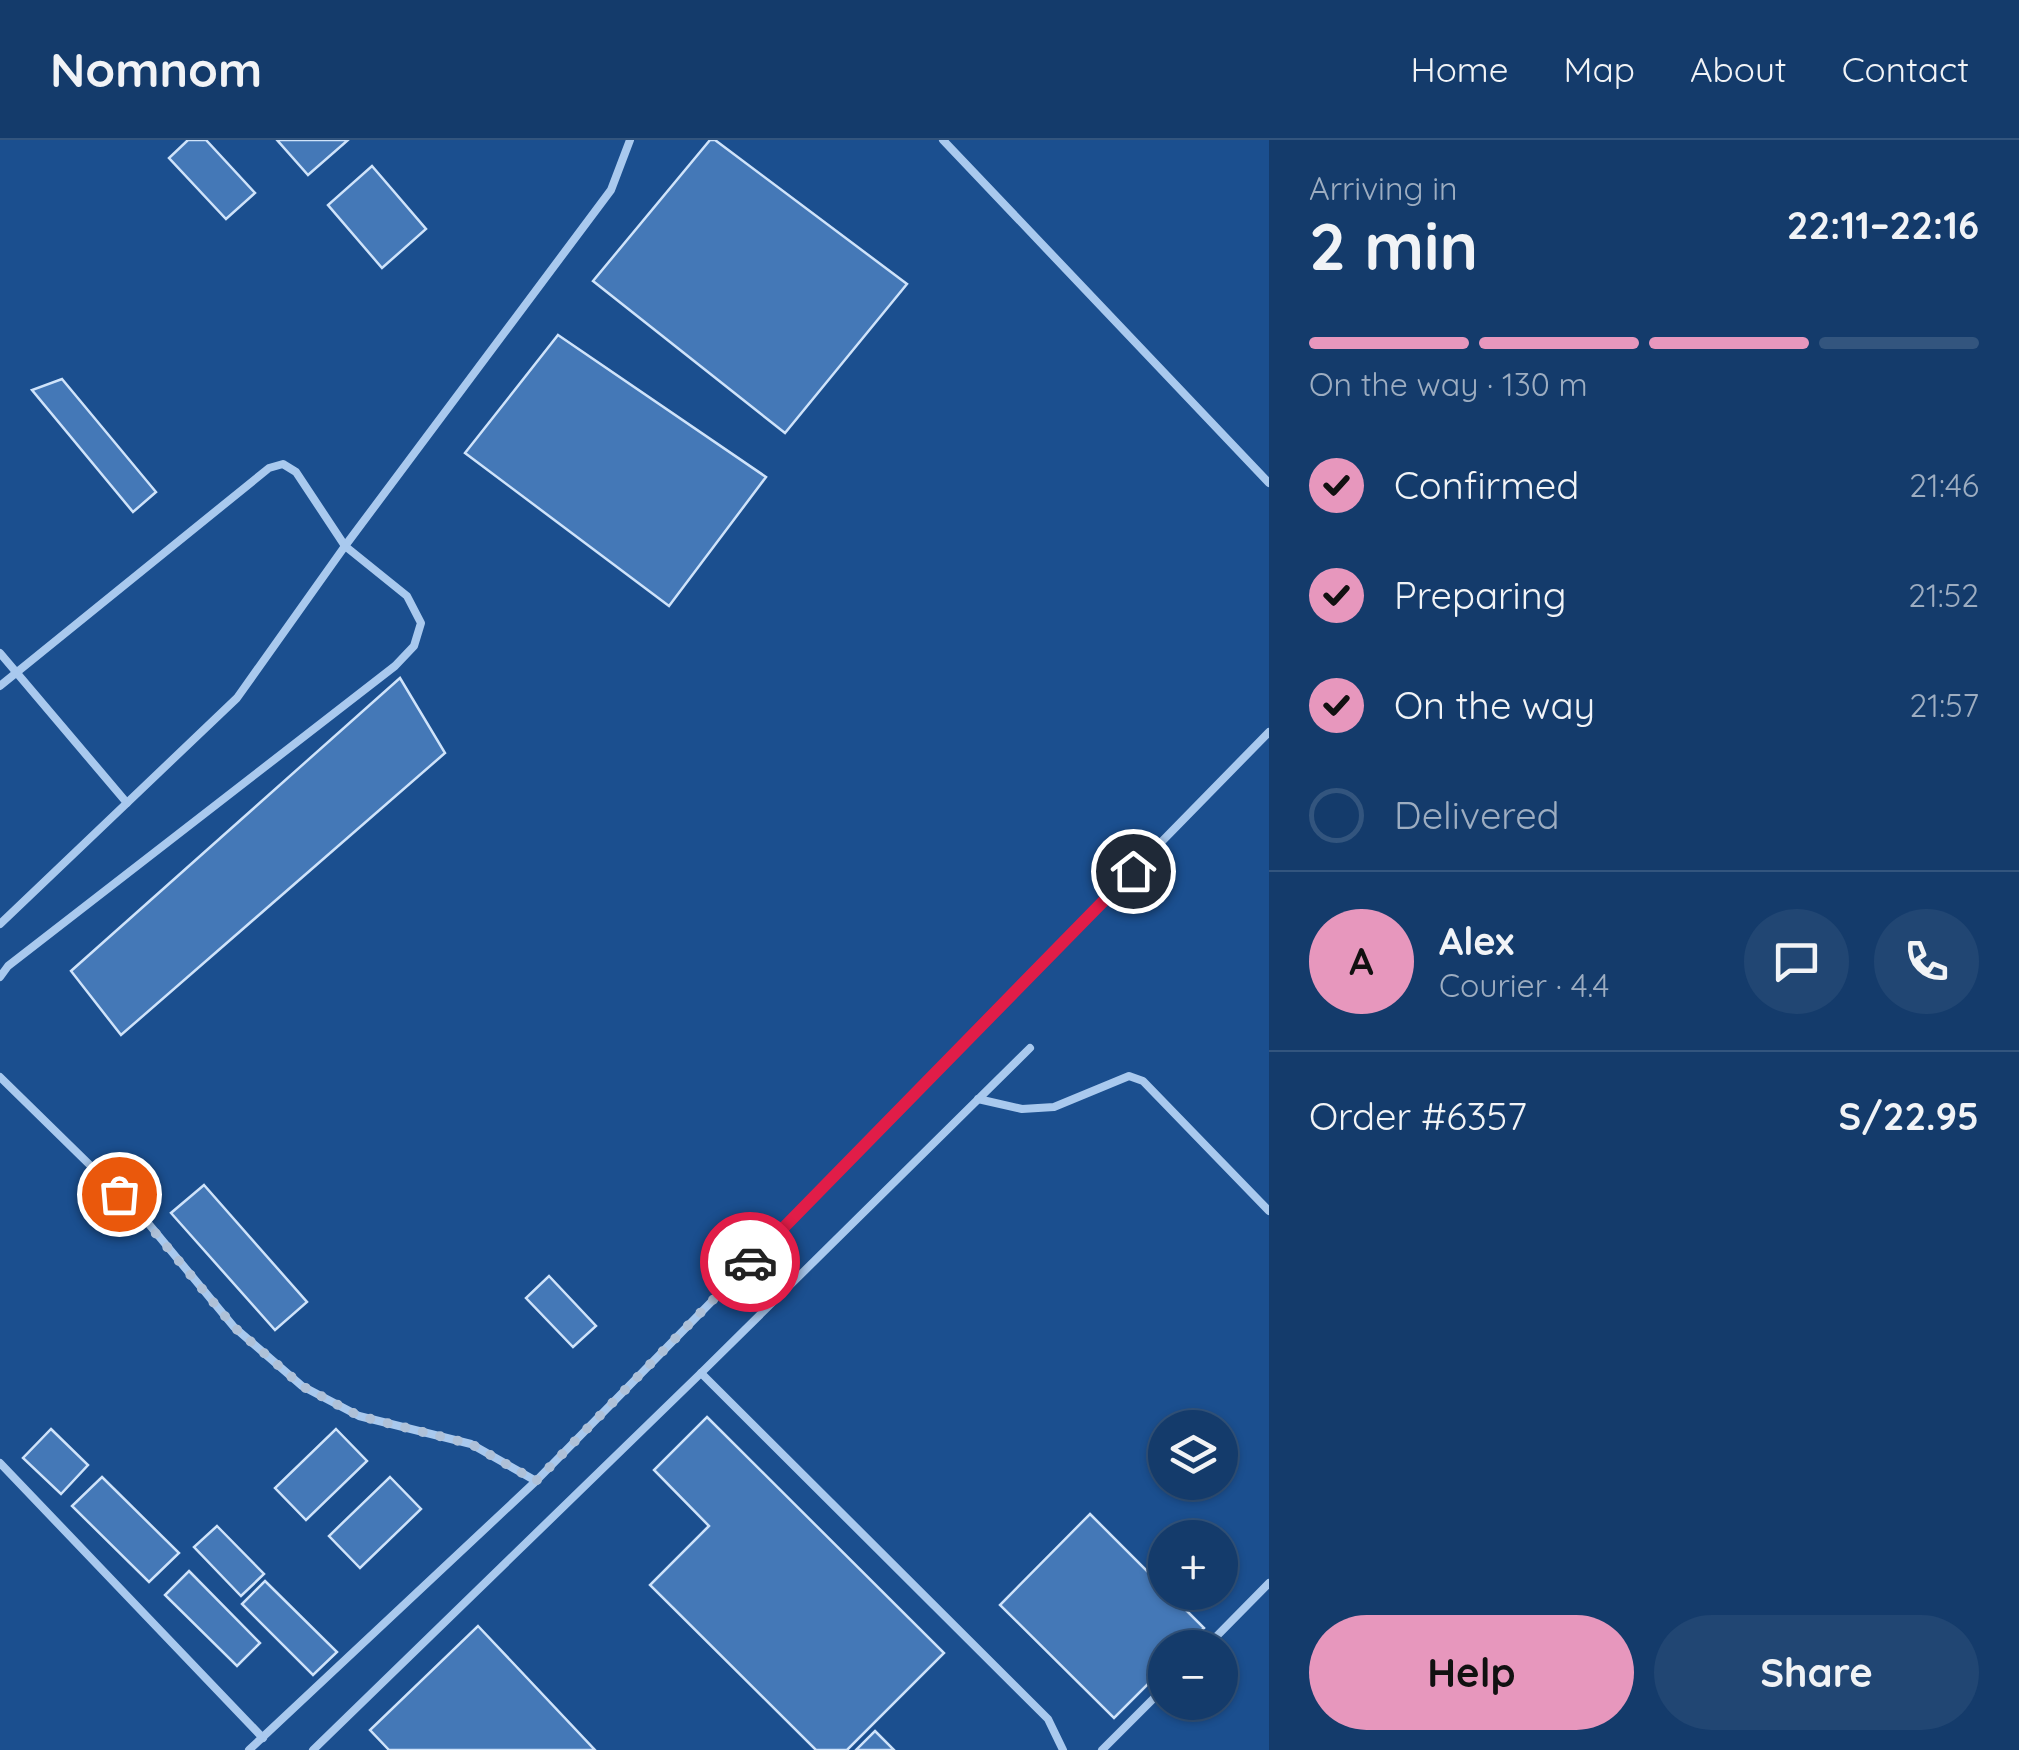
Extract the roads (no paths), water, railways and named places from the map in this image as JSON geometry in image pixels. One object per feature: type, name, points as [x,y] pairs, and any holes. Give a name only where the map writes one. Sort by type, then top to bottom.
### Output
[{"type":"lane","points":[[0,924],[238,698],[345,546],[611,190],[630,140]]},
{"type":"lane","points":[[943,140],[1269,483]]},
{"type":"lane","points":[[0,686],[269,468],[283,464],[296,472],[345,546],[407,596],[421,623],[414,646],[395,666],[8,966],[0,977]]},
{"type":"lane","points":[[0,654],[127,803]]},
{"type":"lane","points":[[249,1750],[536,1481],[1269,732]]},
{"type":"lane","points":[[313,1750],[1030,1048]]},
{"type":"lane","points":[[0,1076],[142,1217],[234,1327],[302,1386],[359,1416],[471,1444],[536,1481]]},
{"type":"lane","points":[[978,1099],[1022,1109],[1054,1107],[1128,1076],[1143,1081],[1269,1211]]},
{"type":"lane","points":[[701,1373],[1048,1719],[1063,1750]]},
{"type":"lane","points":[[0,1463],[263,1738]]},
{"type":"lane","points":[[1222,1630],[1269,1583]]},
{"type":"lane","points":[[1102,1750],[1148,1704]]}]
